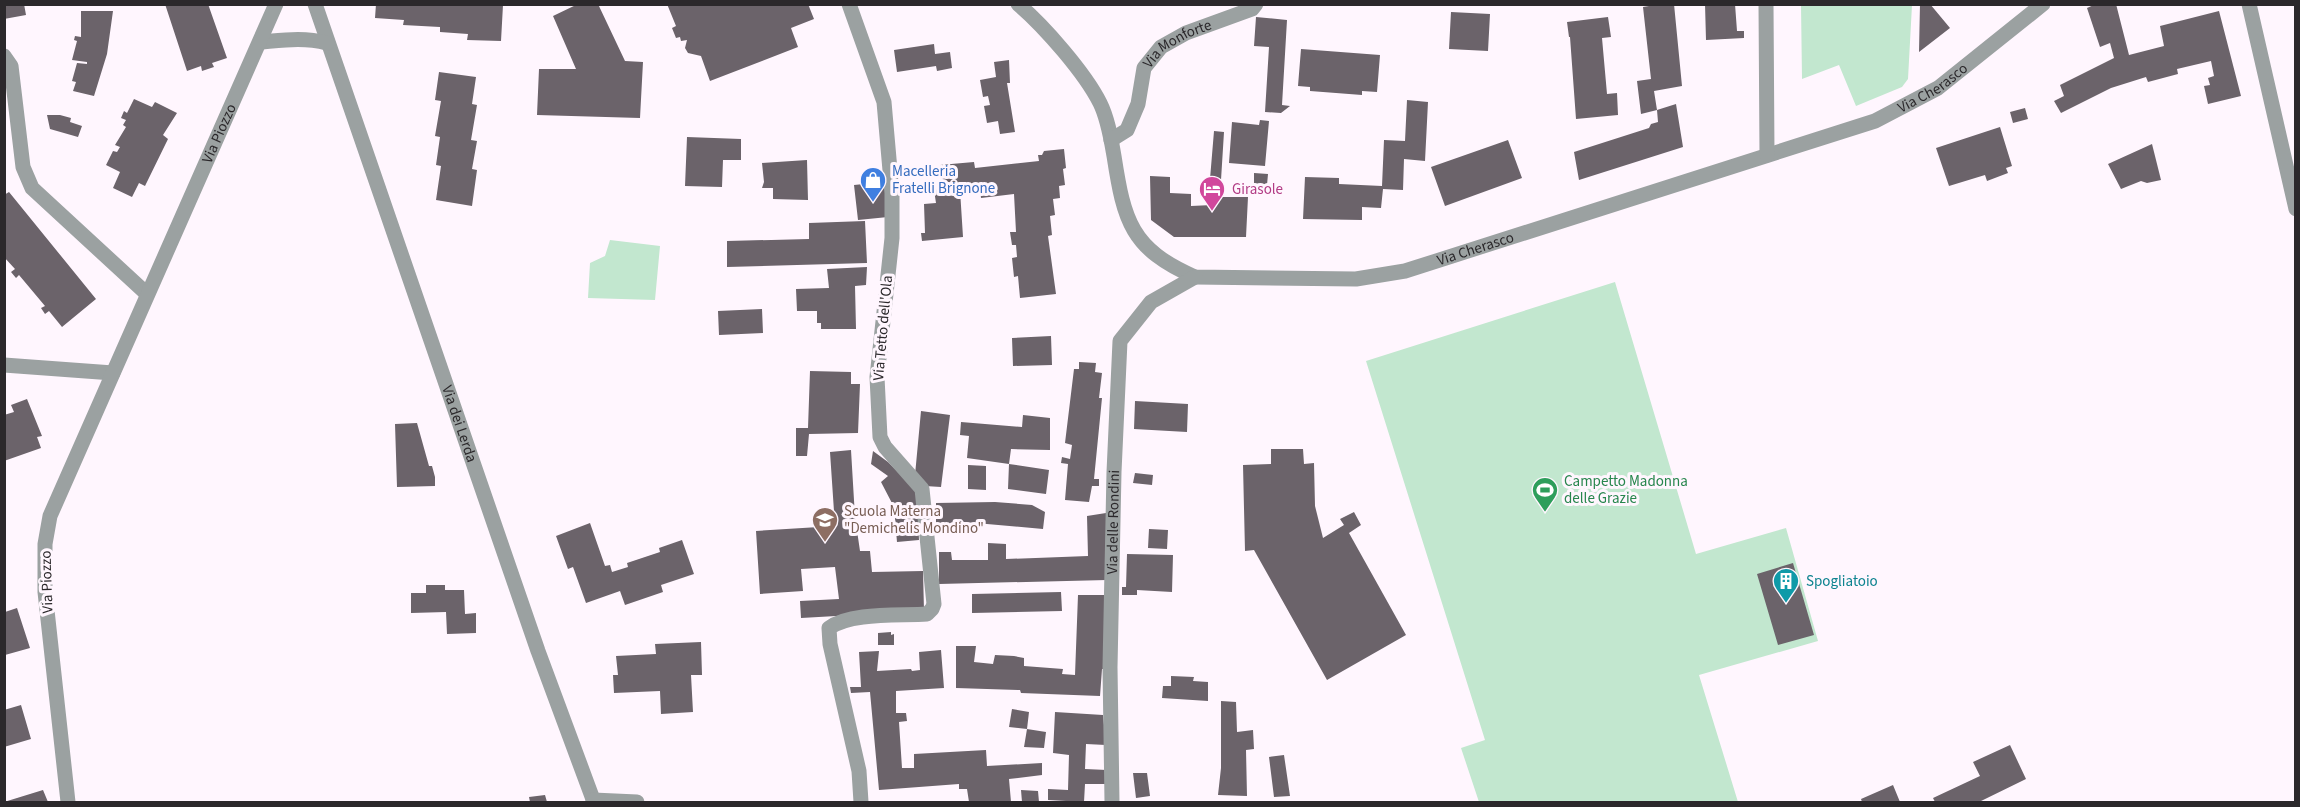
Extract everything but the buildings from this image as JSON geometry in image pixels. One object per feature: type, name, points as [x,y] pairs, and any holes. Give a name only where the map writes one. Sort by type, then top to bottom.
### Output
[{"type":"street","name":"Via Piozzo","points":[[68,802],[45,592],[45,544],[50,516],[276,4]]},
{"type":"street","name":"Via dei Lerda","points":[[315,4],[538,651],[594,801]]},
{"type":"street","name":"Via Tetto dell'Ola","points":[[849,4],[884,102],[892,193],[892,238],[877,377],[880,437],[885,447],[922,489],[934,604],[927,614],[852,618],[837,622],[829,628],[830,644],[859,771],[861,802]]},
{"type":"street","name":"Via Cherasco","points":[[1018,4],[1069,58],[1100,103],[1111,140],[1121,202],[1133,231],[1153,253],[1172,267],[1195,277],[1356,279],[1405,271],[1875,122],[1938,88],[2043,4]]},
{"type":"street","name":"Via Monforte","points":[[1111,140],[1127,130],[1138,104],[1144,68],[1161,47],[1186,33],[1252,9],[1256,4]]},
{"type":"street","points":[[1766,4],[1767,155]]},
{"type":"street","points":[[2249,4],[2295,209]]},
{"type":"street","points":[[261,42],[295,38],[314,39],[327,44]]},
{"type":"street","points":[[4,56],[11,66],[23,167],[32,188],[147,294]]},
{"type":"street","name":"Via delle Rondini","points":[[1112,802],[1110,667],[1114,472],[1120,341],[1151,302],[1195,277]]},
{"type":"street","points":[[4,365],[113,373]]},
{"type":"street","points":[[594,801],[637,802]]},
{"type":"green space","points":[[1801,5],[1912,5],[1908,79],[1902,87],[1856,106],[1839,65],[1802,79]]},
{"type":"green space","points":[[610,240],[660,246],[655,300],[588,298],[590,263],[605,256]]},
{"type":"green space","name":"Campetto Madonna delle Grazie","points":[[1615,282],[1696,554],[1786,528],[1818,641],[1699,675],[1738,802],[1479,802],[1461,748],[1485,740],[1366,361]]},
{"type":"place","name":"Macelleria Fratelli Brignone","points":[[873,203]]},
{"type":"place","name":"Girasole","points":[[1212,212]]},
{"type":"place","name":"Campetto Madonna delle Grazie","points":[[1545,513]]},
{"type":"place","name":"Scuola Materna \"Demichelis Mondino\"","points":[[825,543]]},
{"type":"place","name":"Spogliatoio","points":[[1786,604]]}]
